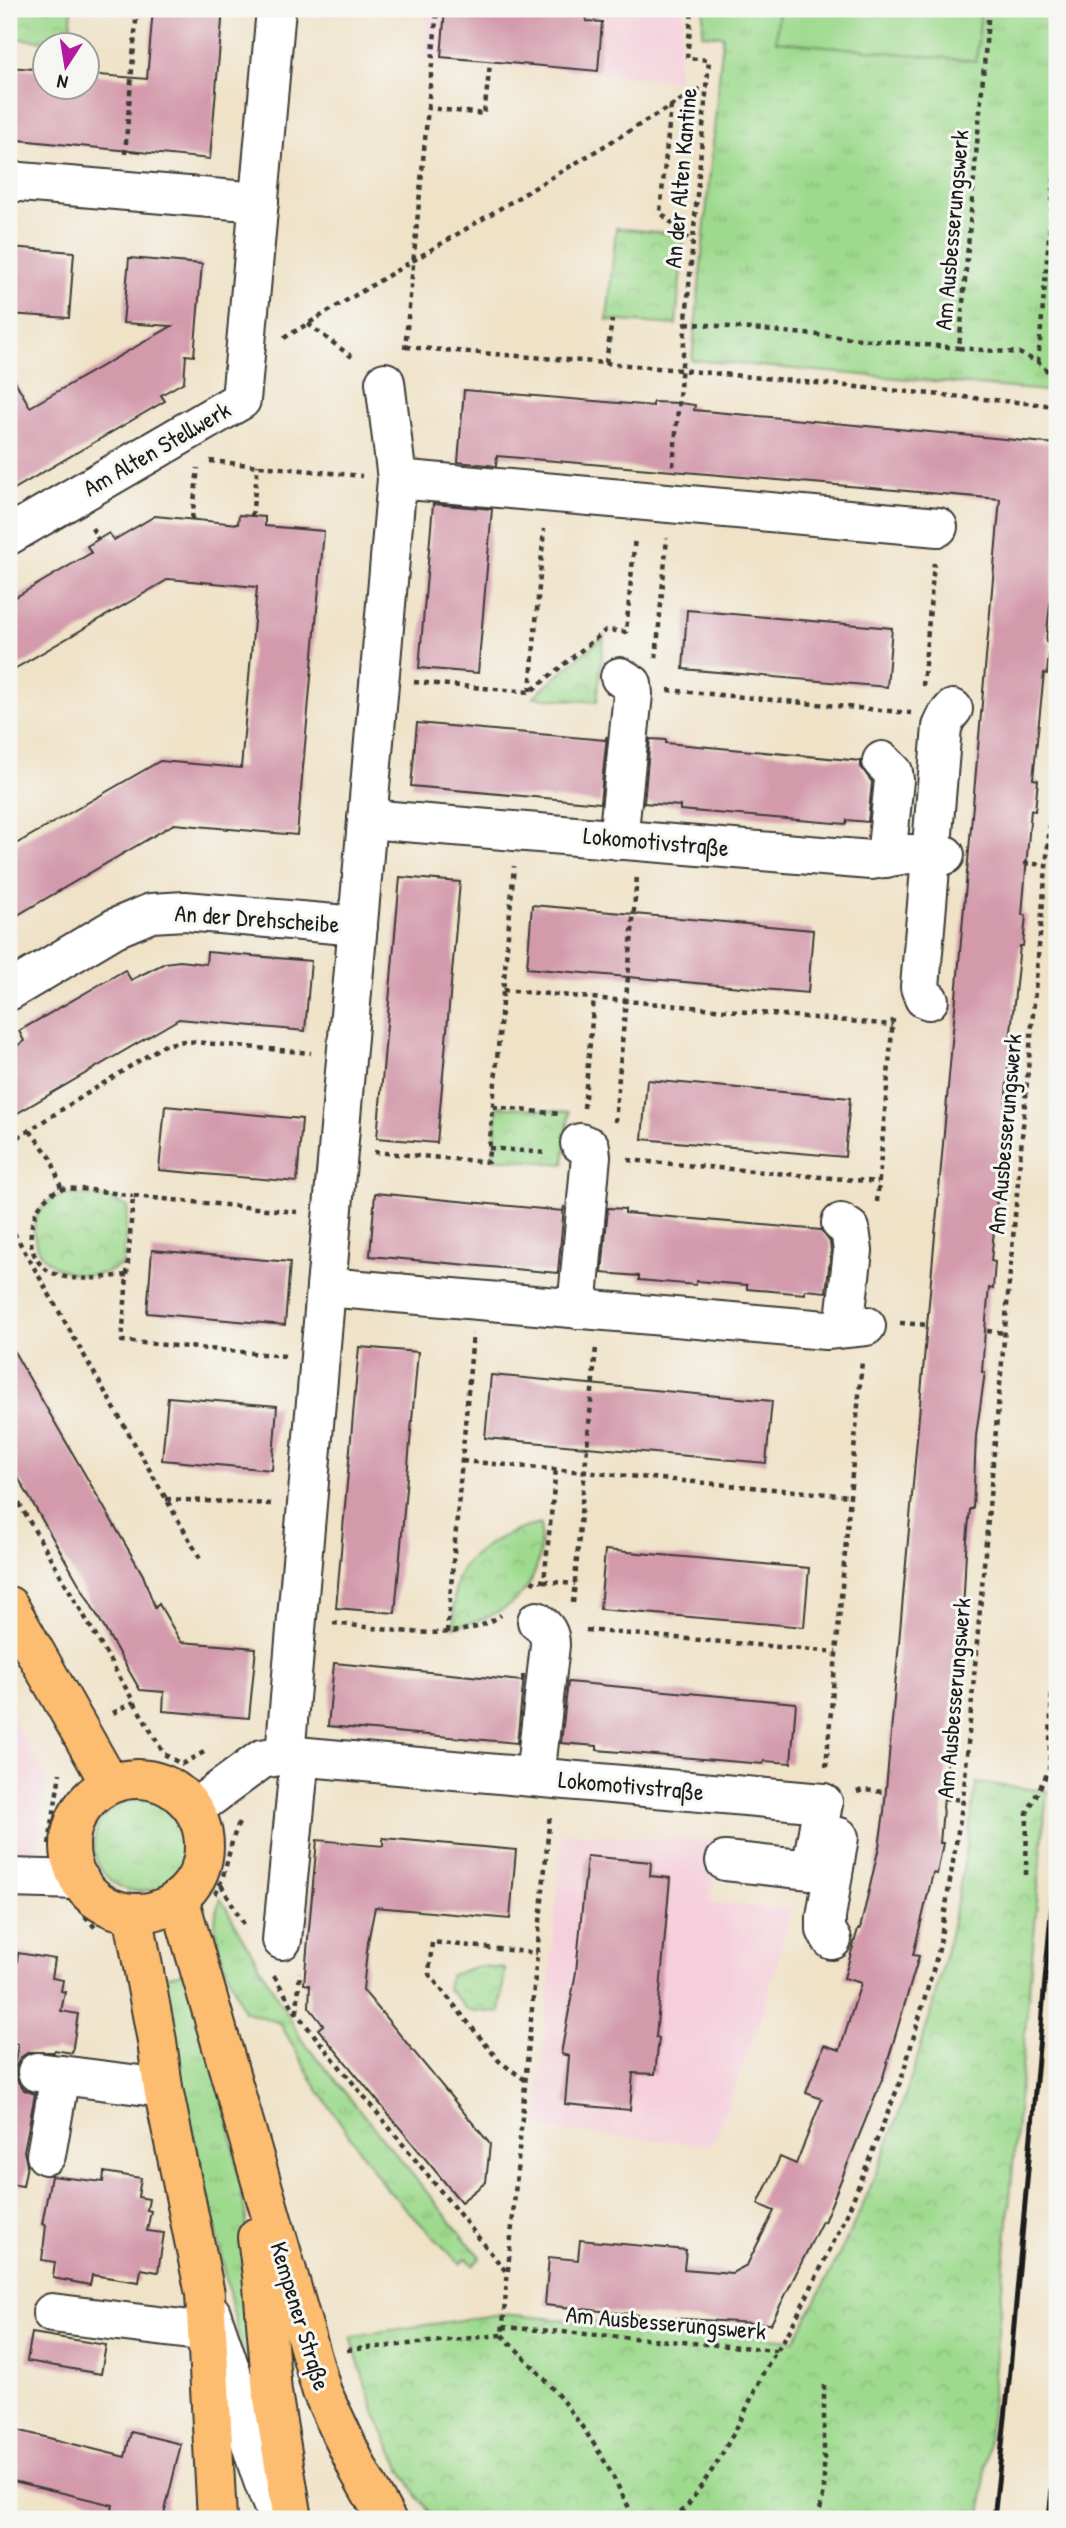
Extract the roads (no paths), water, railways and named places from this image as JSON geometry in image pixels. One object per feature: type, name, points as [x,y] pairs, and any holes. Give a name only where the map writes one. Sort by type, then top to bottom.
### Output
[{"type":"main road","points":[[9,1606],[110,1784]]},
{"type":"main road","points":[[140,1779],[222,1800],[201,1824],[204,1850],[197,1876],[195,1900],[159,1910],[133,1913],[108,1907],[86,1891],[73,1869],[69,1844],[75,1817],[92,1795],[110,1784],[140,1779]]},
{"type":"main road","name":"Kempener Straße","points":[[195,1900],[237,2103],[322,2392],[359,2471],[386,2519]]},
{"type":"main road","points":[[133,1913],[163,2088],[205,2294],[217,2519]]},
{"type":"main road","name":"Kempener Straße","points":[[237,2103],[262,2275],[272,2392],[293,2519]]},
{"type":"street","name":"Am Alten Stellwerk","points":[[9,535],[241,400],[276,9]]},
{"type":"street","points":[[9,181],[259,202]]},
{"type":"street","points":[[267,1946],[292,1755],[297,1620],[397,480],[385,382]]},
{"type":"street","points":[[397,480],[937,527]]},
{"type":"street","points":[[618,839],[633,694],[632,684],[620,677]]},
{"type":"street","points":[[911,1006],[924,998],[920,987],[917,855],[942,727],[947,716],[937,711]]},
{"type":"street","points":[[882,761],[893,772],[917,855]]},
{"type":"street","name":"Lokomotivstraße","points":[[367,819],[871,860],[917,855]]},
{"type":"street","name":"An der Drehscheibe","points":[[9,991],[115,928],[151,913],[185,911],[358,926]]},
{"type":"street","points":[[577,1308],[592,1156],[590,1147],[578,1129]]},
{"type":"street","points":[[326,1287],[826,1330],[855,1327],[853,1251],[850,1229],[841,1223]]},
{"type":"street","points":[[523,1608],[546,1628],[550,1637],[544,1778]]},
{"type":"street","name":"Lokomotivstraße","points":[[222,1800],[262,1759],[292,1755],[823,1803]]},
{"type":"street","points":[[725,1861],[811,1870],[823,1803],[842,1818],[826,1917],[826,1930],[832,1940]]},
{"type":"street","points":[[9,1878],[80,1880]]},
{"type":"street","points":[[46,2155],[48,2074],[163,2088]]},
{"type":"street","points":[[205,2294],[230,2370],[248,2439],[266,2493],[279,2519]]},
{"type":"street","points":[[52,2313],[207,2332]]},
{"type":"railway","points":[[994,2519],[1057,1847]]},
{"type":"railway","points":[[1049,2519],[1057,2439]]}]
